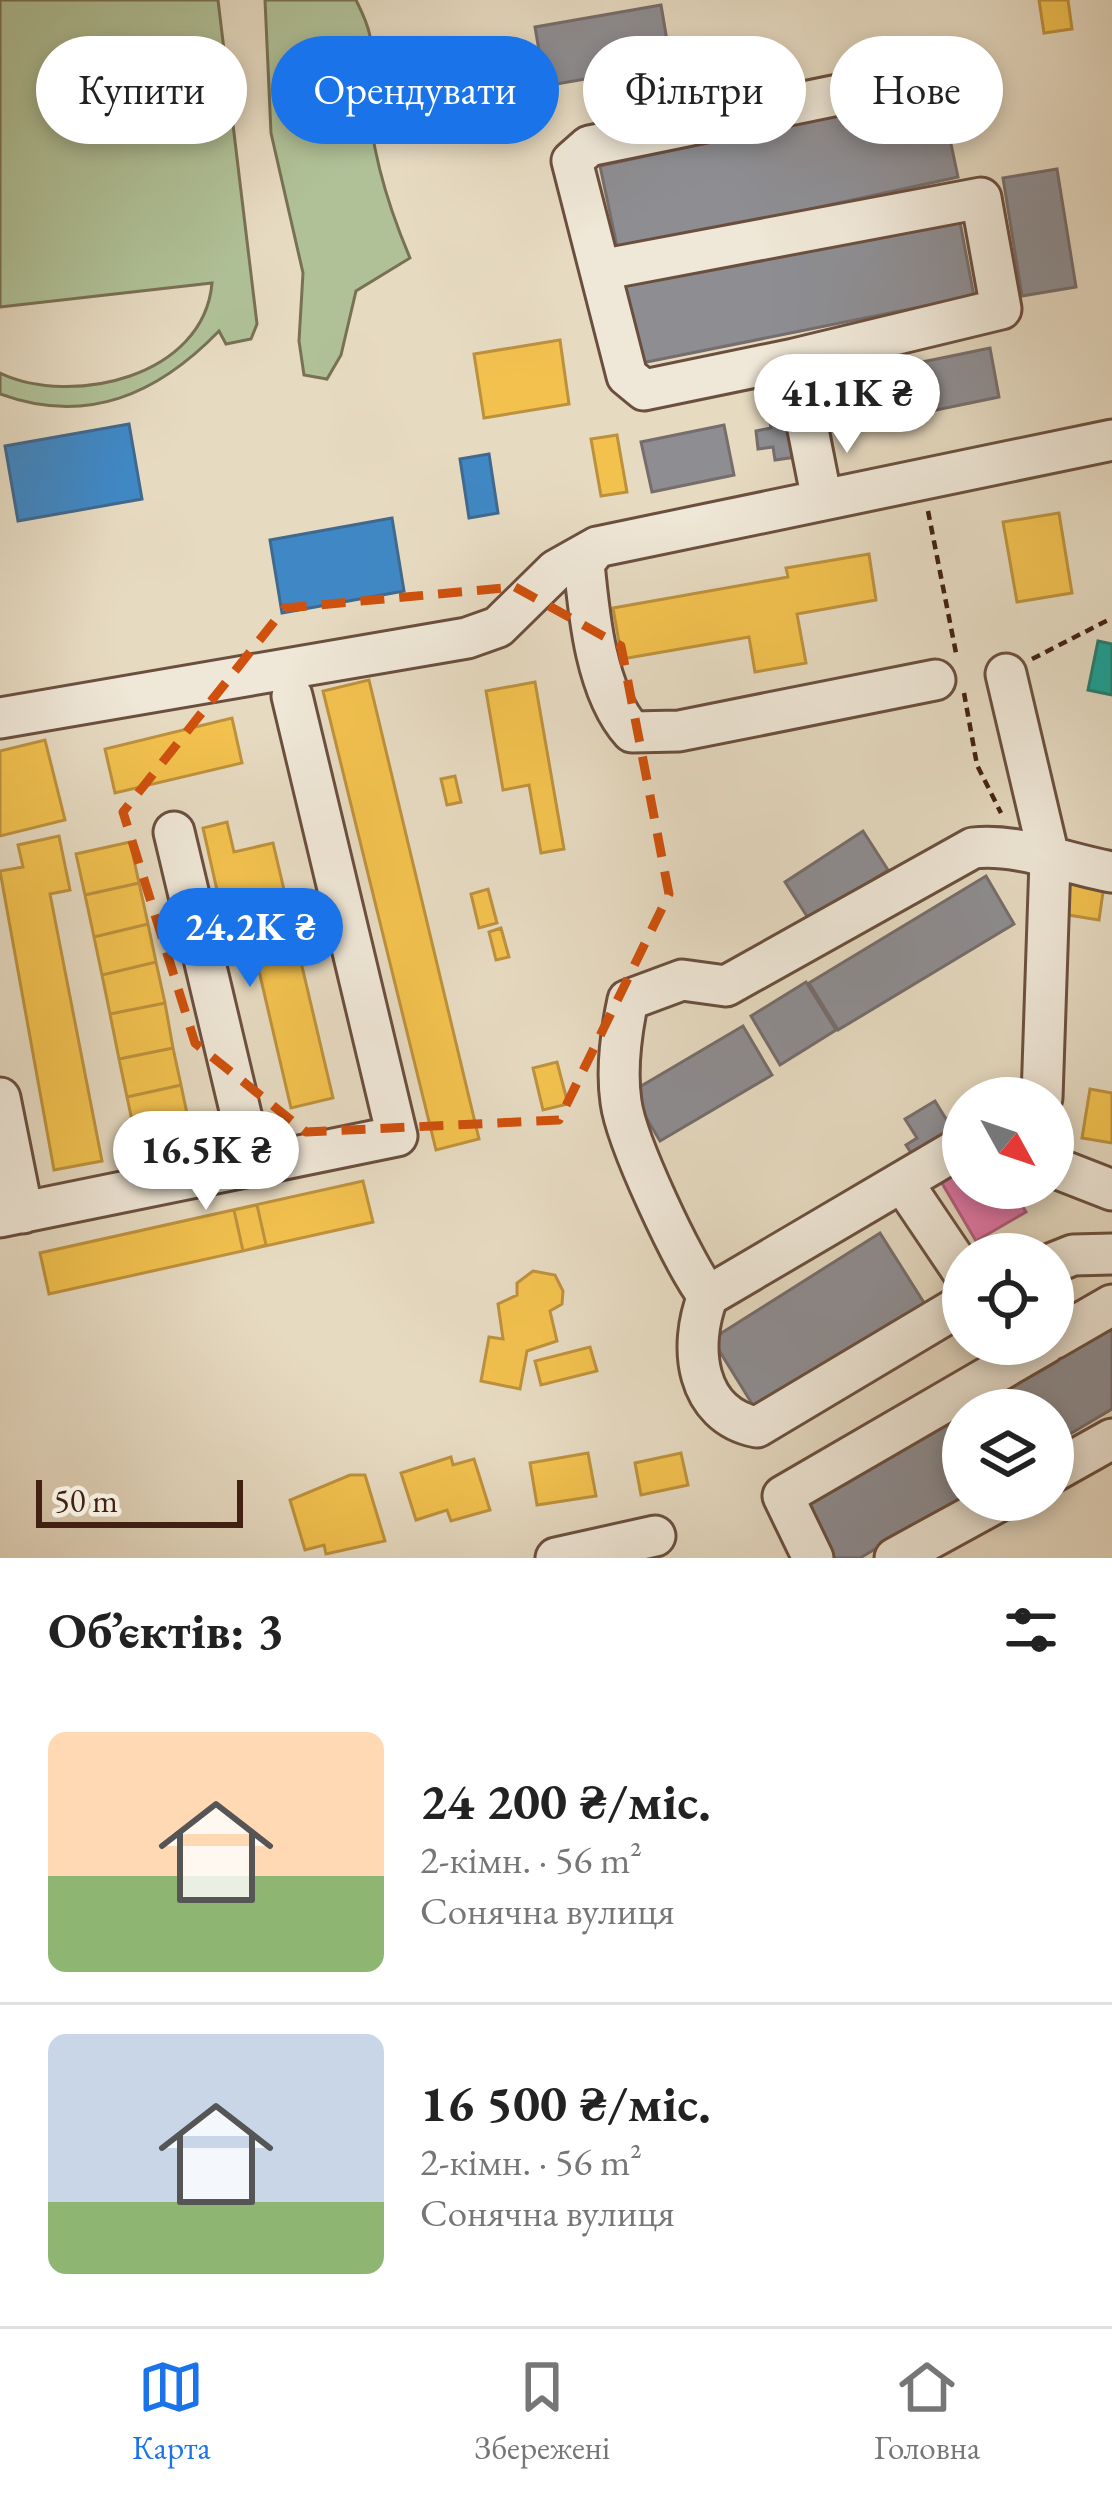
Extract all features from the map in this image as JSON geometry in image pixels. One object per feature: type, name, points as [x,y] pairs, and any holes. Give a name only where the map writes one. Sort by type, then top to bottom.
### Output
[{"type":"street","points":[[600,270],[981,198],[1001,309],[644,390],[627,376],[572,161],[589,146],[830,97]]},
{"type":"street","points":[[794,359],[822,500]]},
{"type":"street","points":[[0,718],[467,638],[498,627],[556,570],[597,547],[1112,440]]},
{"type":"street","points":[[597,547],[584,563],[586,591],[613,711],[632,732],[679,731],[935,680]]},
{"type":"street","points":[[1006,674],[1050,861],[1043,1077]]},
{"type":"street","points":[[0,1099],[11,1215],[397,1136],[292,696]]},
{"type":"street","points":[[175,832],[254,1165]]},
{"type":"street","points":[[708,1296],[686,1267],[621,1105],[620,1040],[628,1000],[682,980],[726,986],[973,848],[1005,844],[1050,861],[1112,872]]},
{"type":"street","points":[[942,1159],[708,1296],[697,1324],[695,1360],[710,1393],[733,1423],[757,1427],[942,1317]]},
{"type":"street","points":[[1074,1175],[1112,1190]]},
{"type":"street","points":[[903,1183],[942,1241]]},
{"type":"street","points":[[1074,1256],[1112,1254]]},
{"type":"street","points":[[1074,1327],[1112,1305]]},
{"type":"street","points":[[813,1558],[783,1496],[1009,1365]]},
{"type":"street","points":[[1074,1460],[1112,1439]]},
{"type":"street","points":[[895,1558],[963,1521]]},
{"type":"street","points":[[556,1558],[655,1536]]},
{"type":"path","points":[[1006,674],[1112,618]]},
{"type":"highlighted area","points":[[515,587],[621,646],[669,894],[559,1120],[306,1132],[195,1043],[123,812],[285,608]]},
{"type":"green space","points":[[0,0],[218,0],[222,36],[36,36],[36,144],[235,144],[257,324],[251,339],[226,344],[219,331],[146,387],[91,405],[62,407],[0,394],[0,373],[29,383],[62,386],[130,376],[160,362],[186,342],[204,315],[212,283],[0,307]]},
{"type":"green space","points":[[265,0],[356,0],[369,36],[271,36],[271,133]]},
{"type":"green space","points":[[274,144],[374,144],[410,258],[356,291],[341,355],[327,379],[304,375],[299,341],[303,273]]},
{"type":"building: Житло","points":[[1039,0],[1068,0],[1072,29],[1044,33]]},
{"type":"building: Житло","points":[[560,340],[569,404],[484,418],[474,354]]},
{"type":"building: Житло","points":[[617,435],[627,492],[601,496],[591,439]]},
{"type":"building: Житло","points":[[1059,513],[1072,593],[1017,602],[1003,522]]},
{"type":"building: Житло","points":[[869,554],[876,600],[797,614],[806,663],[755,672],[749,637],[622,659],[613,608],[788,577],[786,568]]},
{"type":"building: Житло","points":[[369,680],[479,1139],[436,1150],[323,691]]},
{"type":"building: Житло","points":[[535,682],[564,849],[541,853],[529,785],[503,790],[486,691]]},
{"type":"building: Житло","points":[[232,718],[242,763],[115,793],[105,749]]},
{"type":"building: Житло","points":[[45,740],[65,820],[0,836],[0,751]]},
{"type":"building: Житло","points":[[455,776],[461,802],[447,805],[441,779]]},
{"type":"building: Житло","points":[[227,822],[234,852],[273,843],[333,1098],[291,1108],[241,894],[219,899],[203,828]]},
{"type":"building: Житло","points":[[59,836],[70,890],[50,894],[102,1161],[54,1170],[0,871],[23,867],[18,845]]},
{"type":"building: Житло","points":[[130,842],[139,883],[85,895],[76,854]]},
{"type":"building: Житло","points":[[1061,879],[1104,885],[1099,920],[1056,913]]},
{"type":"building: Житло","points":[[139,883],[148,924],[94,937],[85,895]]},
{"type":"building: Житло","points":[[488,889],[497,923],[479,928],[471,894]]},
{"type":"building: Житло","points":[[148,924],[156,962],[102,975],[94,937]]},
{"type":"building: Житло","points":[[501,928],[509,957],[496,960],[489,932]]},
{"type":"building: Житло","points":[[156,962],[165,1003],[110,1014],[102,975]]},
{"type":"building: Житло","points":[[165,1003],[173,1048],[119,1059],[110,1014]]},
{"type":"building: Житло","points":[[173,1048],[181,1085],[127,1097],[119,1059]]},
{"type":"building: Житло","points":[[557,1062],[568,1104],[543,1110],[533,1068]]},
{"type":"building: Житло","points":[[181,1085],[189,1123],[135,1135],[127,1097]]},
{"type":"building: Житло","points":[[1090,1089],[1112,1093],[1112,1143],[1082,1138]]},
{"type":"building: Житло","points":[[189,1123],[196,1159],[142,1171],[135,1135]]},
{"type":"building: Житло","points":[[363,1181],[373,1222],[49,1294],[40,1253]]},
{"type":"building: Житло","points":[[257,1205],[266,1245],[243,1251],[234,1210]]},
{"type":"building: Житло","points":[[533,1271],[555,1275],[563,1291],[562,1304],[550,1311],[557,1341],[527,1351],[520,1389],[481,1381],[489,1337],[503,1339],[498,1304],[517,1295],[517,1283]]},
{"type":"building: Житло","points":[[590,1347],[597,1371],[541,1385],[535,1361]]},
{"type":"building: Житло","points":[[588,1453],[596,1496],[537,1505],[530,1463]]},
{"type":"building: Житло","points":[[681,1453],[688,1485],[641,1495],[635,1463]]},
{"type":"building: Житло","points":[[451,1457],[453,1465],[474,1459],[490,1510],[451,1521],[447,1510],[416,1520],[401,1473]]},
{"type":"building: Житло","points":[[350,1475],[365,1475],[385,1541],[326,1554],[324,1545],[305,1550],[290,1500]]},
{"type":"building: Школи","points":[[129,424],[142,499],[18,521],[5,446]]},
{"type":"building: Школи","points":[[489,454],[498,513],[469,518],[460,459]]},
{"type":"building: Школи","points":[[392,518],[404,591],[282,613],[270,540]]},
{"type":"building: Медицина","points":[[957,1209],[1026,1212],[990,1233],[971,1233]]},
{"type":"building: Установи","points":[[1098,641],[1112,644],[1112,695],[1088,690]]},
{"type":"building: Промзона","points":[[661,5],[666,36],[583,36],[583,79],[559,84],[559,36],[537,36],[535,27]]},
{"type":"building: Промзона","points":[[830,116],[830,144],[951,144],[958,177],[618,251],[600,166],[701,144],[806,144],[806,121]]},
{"type":"building: Промзона","points":[[1057,169],[1076,287],[1022,296],[1003,178]]},
{"type":"building: Промзона","points":[[959,217],[974,296],[637,364],[621,285]]},
{"type":"building: Промзона","points":[[990,348],[999,397],[907,416],[898,367]]},
{"type":"building: Промзона","points":[[789,407],[797,457],[775,460],[773,447],[758,449],[756,431],[771,428],[768,410]]},
{"type":"building: Промзона","points":[[724,425],[734,475],[652,492],[641,442]]},
{"type":"building: Промзона","points":[[863,831],[888,870],[810,921],[785,882]]},
{"type":"building: Промзона","points":[[986,876],[1014,924],[838,1030],[809,983]]},
{"type":"building: Промзона","points":[[806,982],[836,1030],[780,1065],[751,1016]]},
{"type":"building: Промзона","points":[[743,1026],[772,1075],[660,1141],[631,1092]]},
{"type":"building: Промзона","points":[[935,1101],[942,1112],[942,1150],[918,1164],[906,1145],[917,1138],[905,1119]]},
{"type":"building: Промзона","points":[[880,1233],[928,1309],[759,1415],[712,1339]]},
{"type":"building: Промзона","points":[[1107,1323],[1112,1332],[1112,1409],[1074,1432],[1074,1389],[993,1389],[1034,1365],[1074,1365],[1074,1342]]},
{"type":"building: Промзона","points":[[942,1418],[942,1509],[860,1558],[833,1558],[797,1502]]}]
